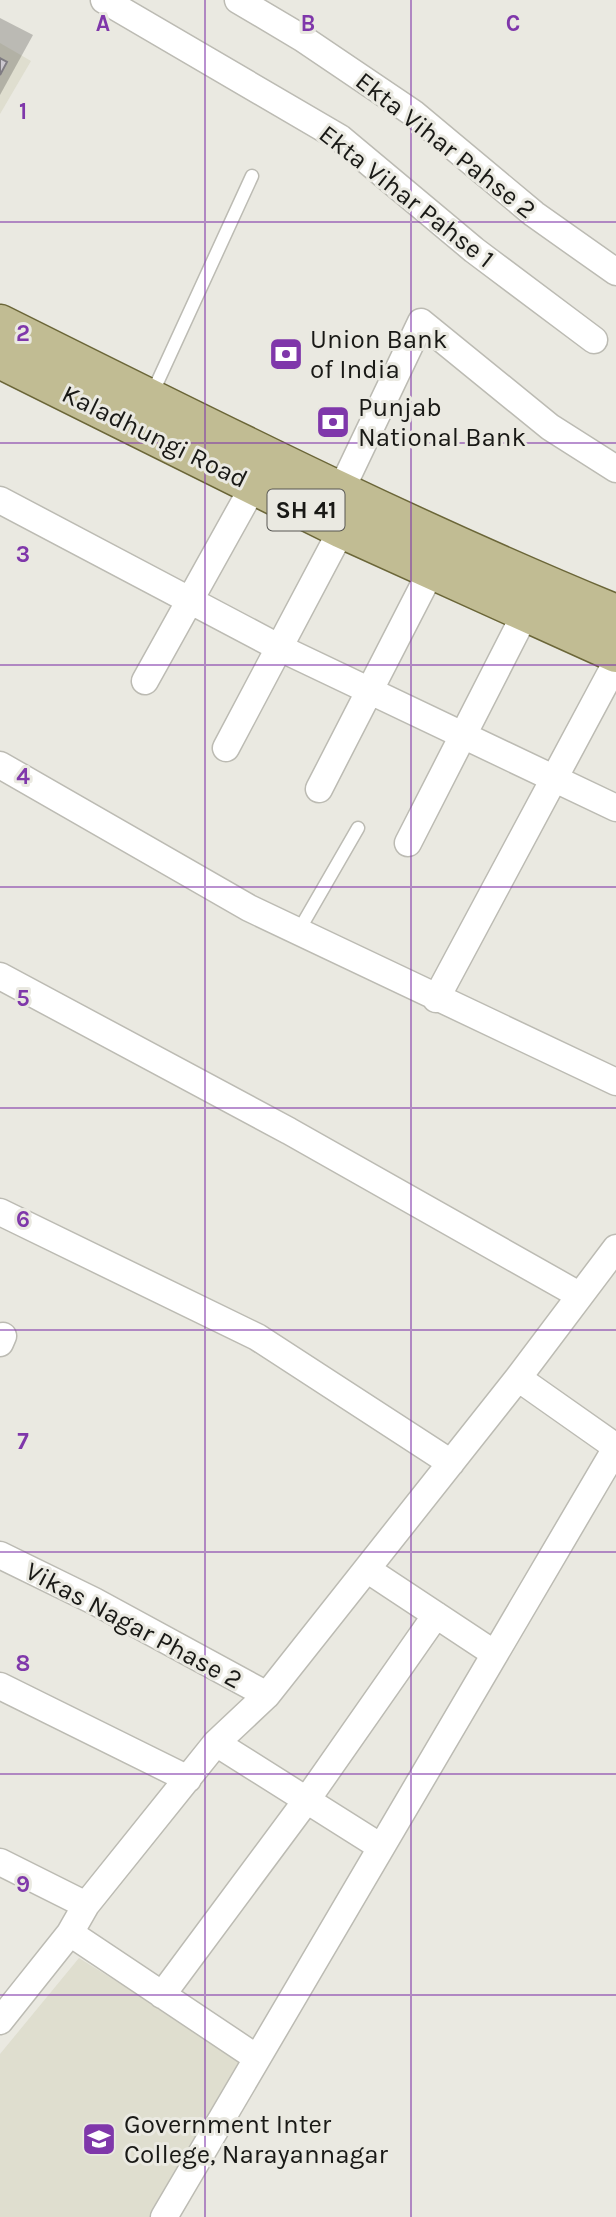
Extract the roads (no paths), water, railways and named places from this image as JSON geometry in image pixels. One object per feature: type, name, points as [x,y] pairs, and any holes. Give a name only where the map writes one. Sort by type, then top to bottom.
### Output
[{"type":"main road","name":"Kaladhungi Road","points":[[0,324],[19,357],[254,485],[525,614],[616,653]]},
{"type":"main road","name":"Kaladhungi Road","points":[[19,357],[150,400],[538,582],[616,614]]},
{"type":"street","name":"Ekta Vihar Pahse 1","points":[[104,0],[340,138],[474,250],[594,340]]},
{"type":"street","name":"Ekta Vihar Pahse 2","points":[[238,0],[302,38],[413,113],[534,215],[616,272]]},
{"type":"street","points":[[341,490],[421,321],[550,428],[616,469]]},
{"type":"street","points":[[145,681],[254,485]]},
{"type":"street","points":[[0,500],[191,598],[280,648],[616,808]]},
{"type":"street","points":[[226,748],[342,529]]},
{"type":"street","points":[[319,789],[431,570]]},
{"type":"street","points":[[408,843],[525,614]]},
{"type":"street","points":[[436,999],[616,663]]},
{"type":"street","points":[[0,765],[250,908],[616,1083]]},
{"type":"street","points":[[0,976],[289,1131],[579,1295]]},
{"type":"street","points":[[0,1212],[257,1337],[451,1463]]},
{"type":"street","points":[[0,2021],[70,1933],[86,1905],[216,1743],[267,1695],[368,1570],[616,1248]]},
{"type":"street","points":[[164,2217],[616,1447],[518,1378]]},
{"type":"street","name":"Vikas Nagar Phase 2","points":[[0,1555],[94,1601],[267,1695]]},
{"type":"street","points":[[368,1570],[495,1654]]},
{"type":"street","points":[[162,1995],[306,1801],[436,1615]]},
{"type":"street","points":[[0,1686],[188,1779]]},
{"type":"street","points":[[216,1743],[381,1847]]},
{"type":"street","points":[[0,1862],[86,1905]]},
{"type":"street","points":[[70,1933],[257,2058]]},
{"type":"lane","points":[[150,400],[252,176]]},
{"type":"lane","points":[[298,932],[358,828]]},
{"type":"place","name":"Union Bank of India","points":[[286,354]]},
{"type":"place","name":"Punjab National Bank","points":[[333,422]]},
{"type":"place","name":"Government Inter College, Narayannagar","points":[[99,2139]]}]
